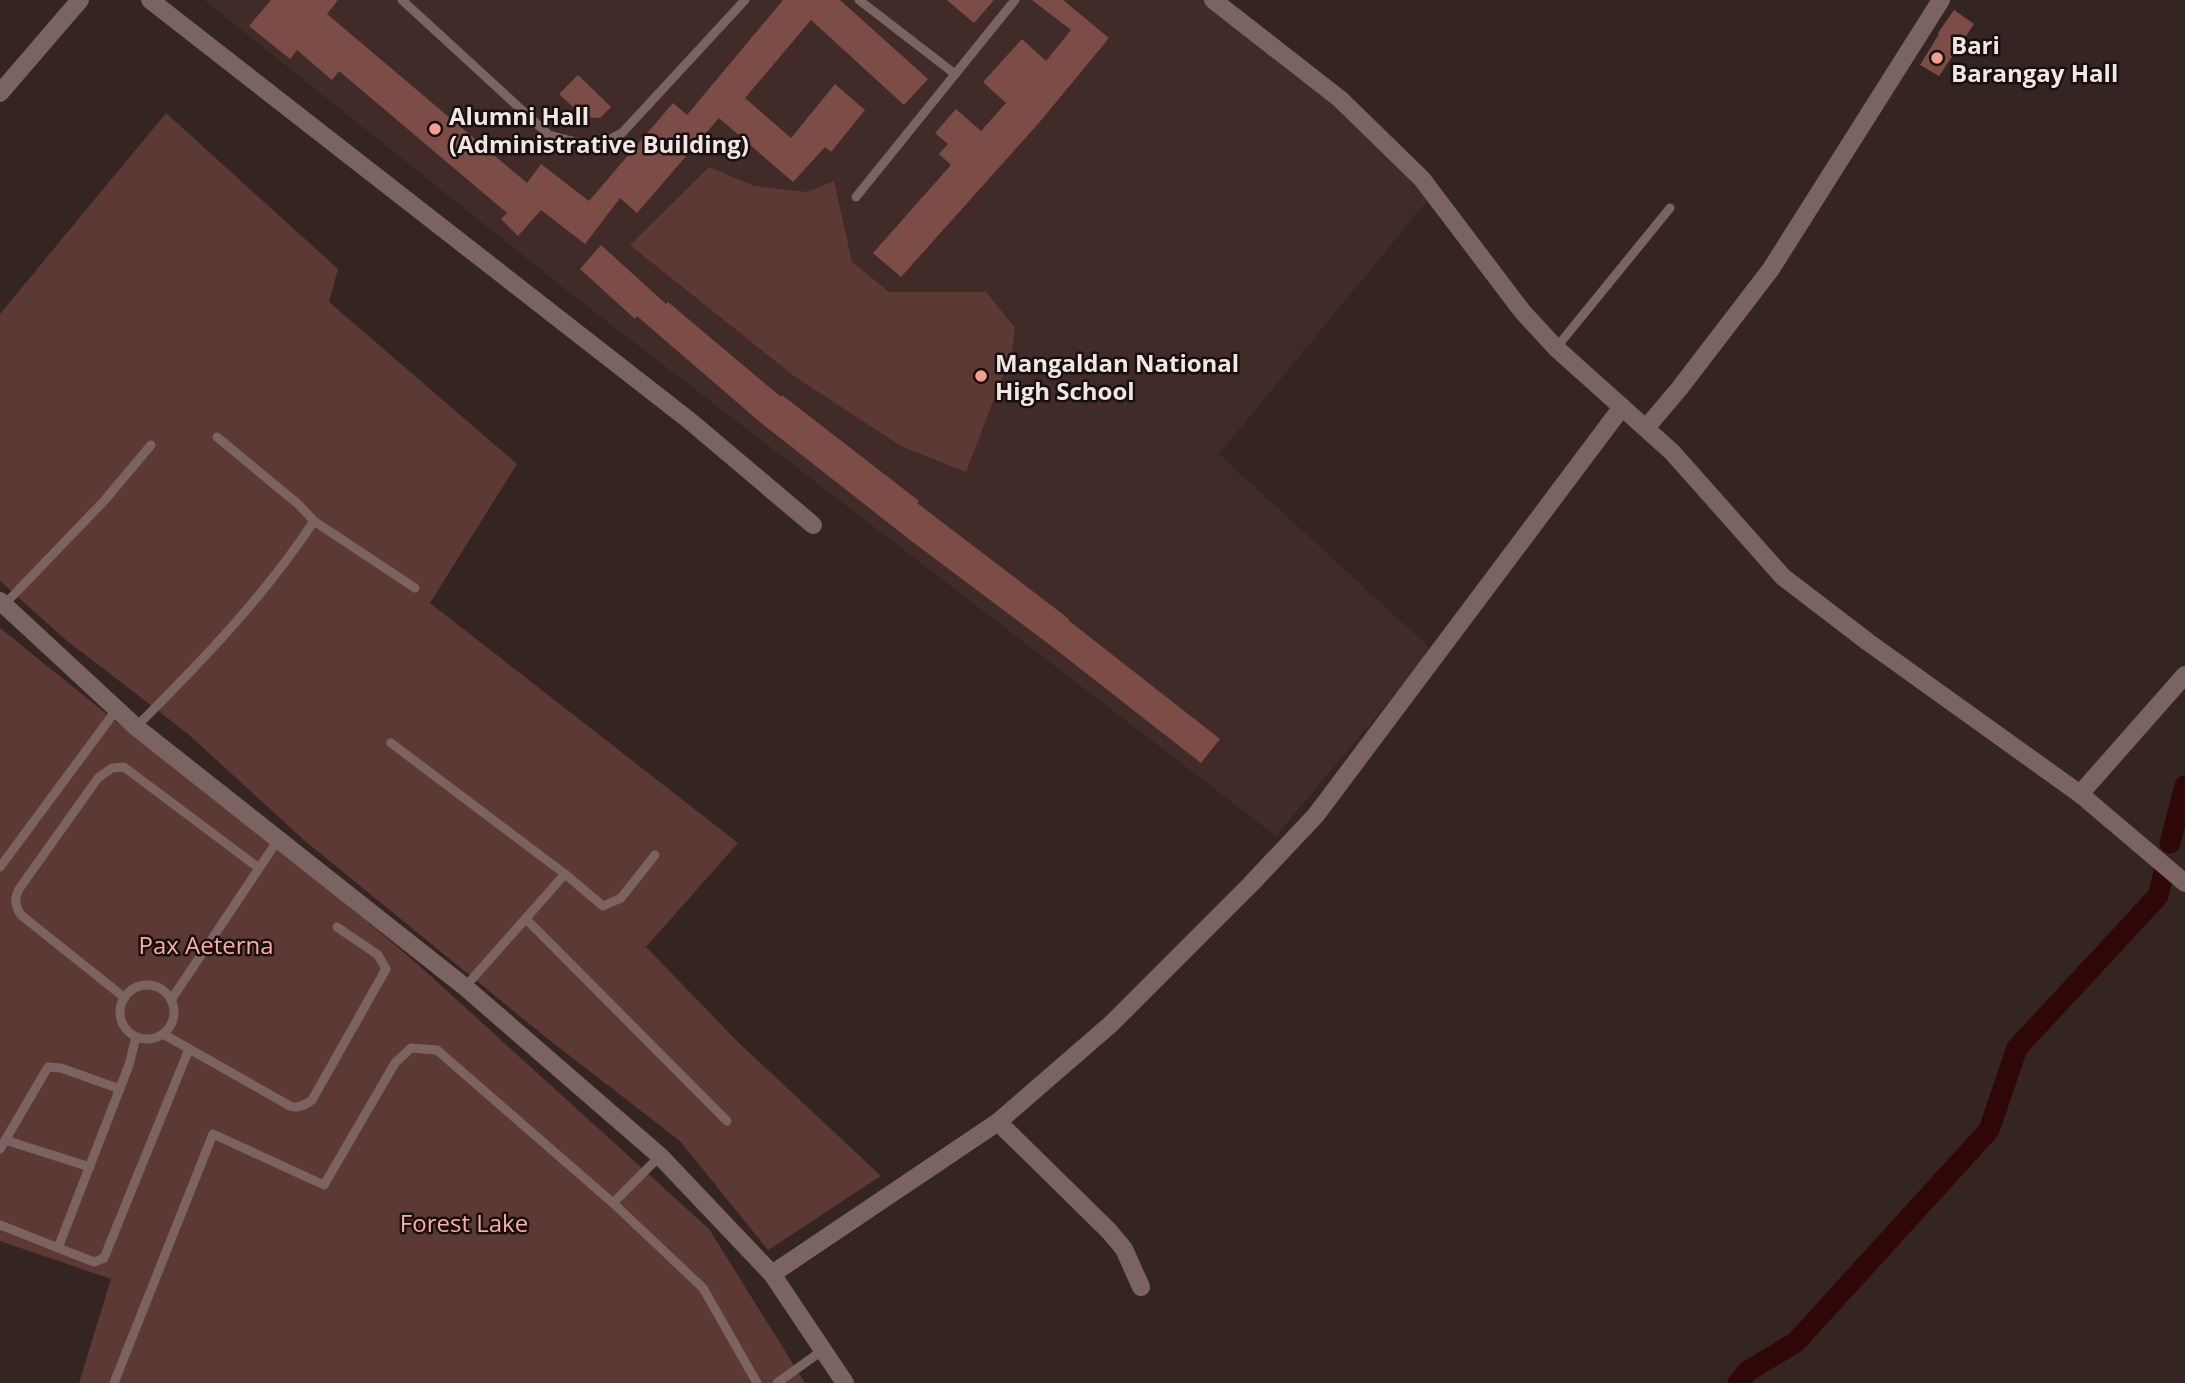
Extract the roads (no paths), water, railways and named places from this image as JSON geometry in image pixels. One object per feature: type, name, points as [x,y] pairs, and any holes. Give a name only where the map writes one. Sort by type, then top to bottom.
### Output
[{"type":"street","points":[[0,93],[80,0]]},
{"type":"street","points":[[150,0],[690,421],[813,525]]},
{"type":"street","points":[[1213,0],[1340,99],[1422,179],[1522,311],[1556,348],[1646,428],[1715,497],[1783,577],[1847,627],[2080,794],[2185,883]]},
{"type":"street","points":[[1646,428],[1771,269],[1941,0]]},
{"type":"street","points":[[772,1274],[998,1122],[1111,1024],[1316,815],[1622,407]]},
{"type":"street","points":[[1,605],[136,727],[465,987],[660,1156],[772,1274],[845,1383]]},
{"type":"street","points":[[2080,794],[2185,675]]},
{"type":"street","points":[[998,1122],[1109,1231],[1124,1250],[1141,1287]]},
{"type":"lane","points":[[402,0],[549,135],[595,147],[622,133],[745,0]]},
{"type":"lane","points":[[859,0],[955,74]]},
{"type":"lane","points":[[856,197],[1015,0]]},
{"type":"lane","points":[[1556,348],[1670,208]]},
{"type":"lane","points":[[217,437],[298,504],[314,521],[415,588]]},
{"type":"lane","points":[[1,605],[104,501],[150,445]]},
{"type":"lane","points":[[136,727],[205,657],[300,544],[314,521]]},
{"type":"lane","points":[[0,867],[117,709]]},
{"type":"lane","points":[[391,743],[565,874],[603,906],[621,898],[655,855]]},
{"type":"lane","points":[[125,998],[21,915],[15,903],[19,889],[99,778],[112,768],[124,767],[259,868]]},
{"type":"lane","points":[[171,1000],[278,840]]},
{"type":"lane","points":[[465,987],[565,874]]},
{"type":"lane","points":[[526,919],[727,1121]]},
{"type":"lane","points":[[163,1034],[290,1106],[300,1107],[307,1104],[312,1100],[386,969],[378,955],[337,927]]},
{"type":"lane","points":[[149,985],[165,993],[171,1000],[173,1019],[163,1034],[146,1039],[129,1032],[120,1015],[125,998],[131,991],[149,985]]},
{"type":"lane","points":[[58,1248],[120,1089],[136,1037]]},
{"type":"lane","points":[[114,1383],[213,1133],[324,1185],[394,1063],[411,1048],[437,1050],[613,1203],[703,1288],[757,1383]]},
{"type":"lane","points":[[0,1225],[94,1262],[104,1258],[189,1049]]},
{"type":"lane","points":[[90,1167],[2,1145],[48,1067],[53,1066],[120,1089]]},
{"type":"lane","points":[[613,1203],[660,1156]]},
{"type":"lane","points":[[777,1383],[823,1350]]},
{"type":"waterway","points":[[2170,843],[2185,786]]},
{"type":"waterway","points":[[1738,1383],[1748,1371],[1796,1342],[1989,1130],[2017,1048],[2158,896],[2165,868]]},
{"type":"place","name":"Bari Barangay Hall","points":[[1937,58]]},
{"type":"place","name":"Alumni Hall (Administrative Building)","points":[[435,129]]},
{"type":"place","name":"Mangaldan National High School","points":[[981,376]]},
{"type":"park label","name":"Pax Aeterna","points":[[206,944]]},
{"type":"park label","name":"Forest Lake","points":[[464,1222]]}]
